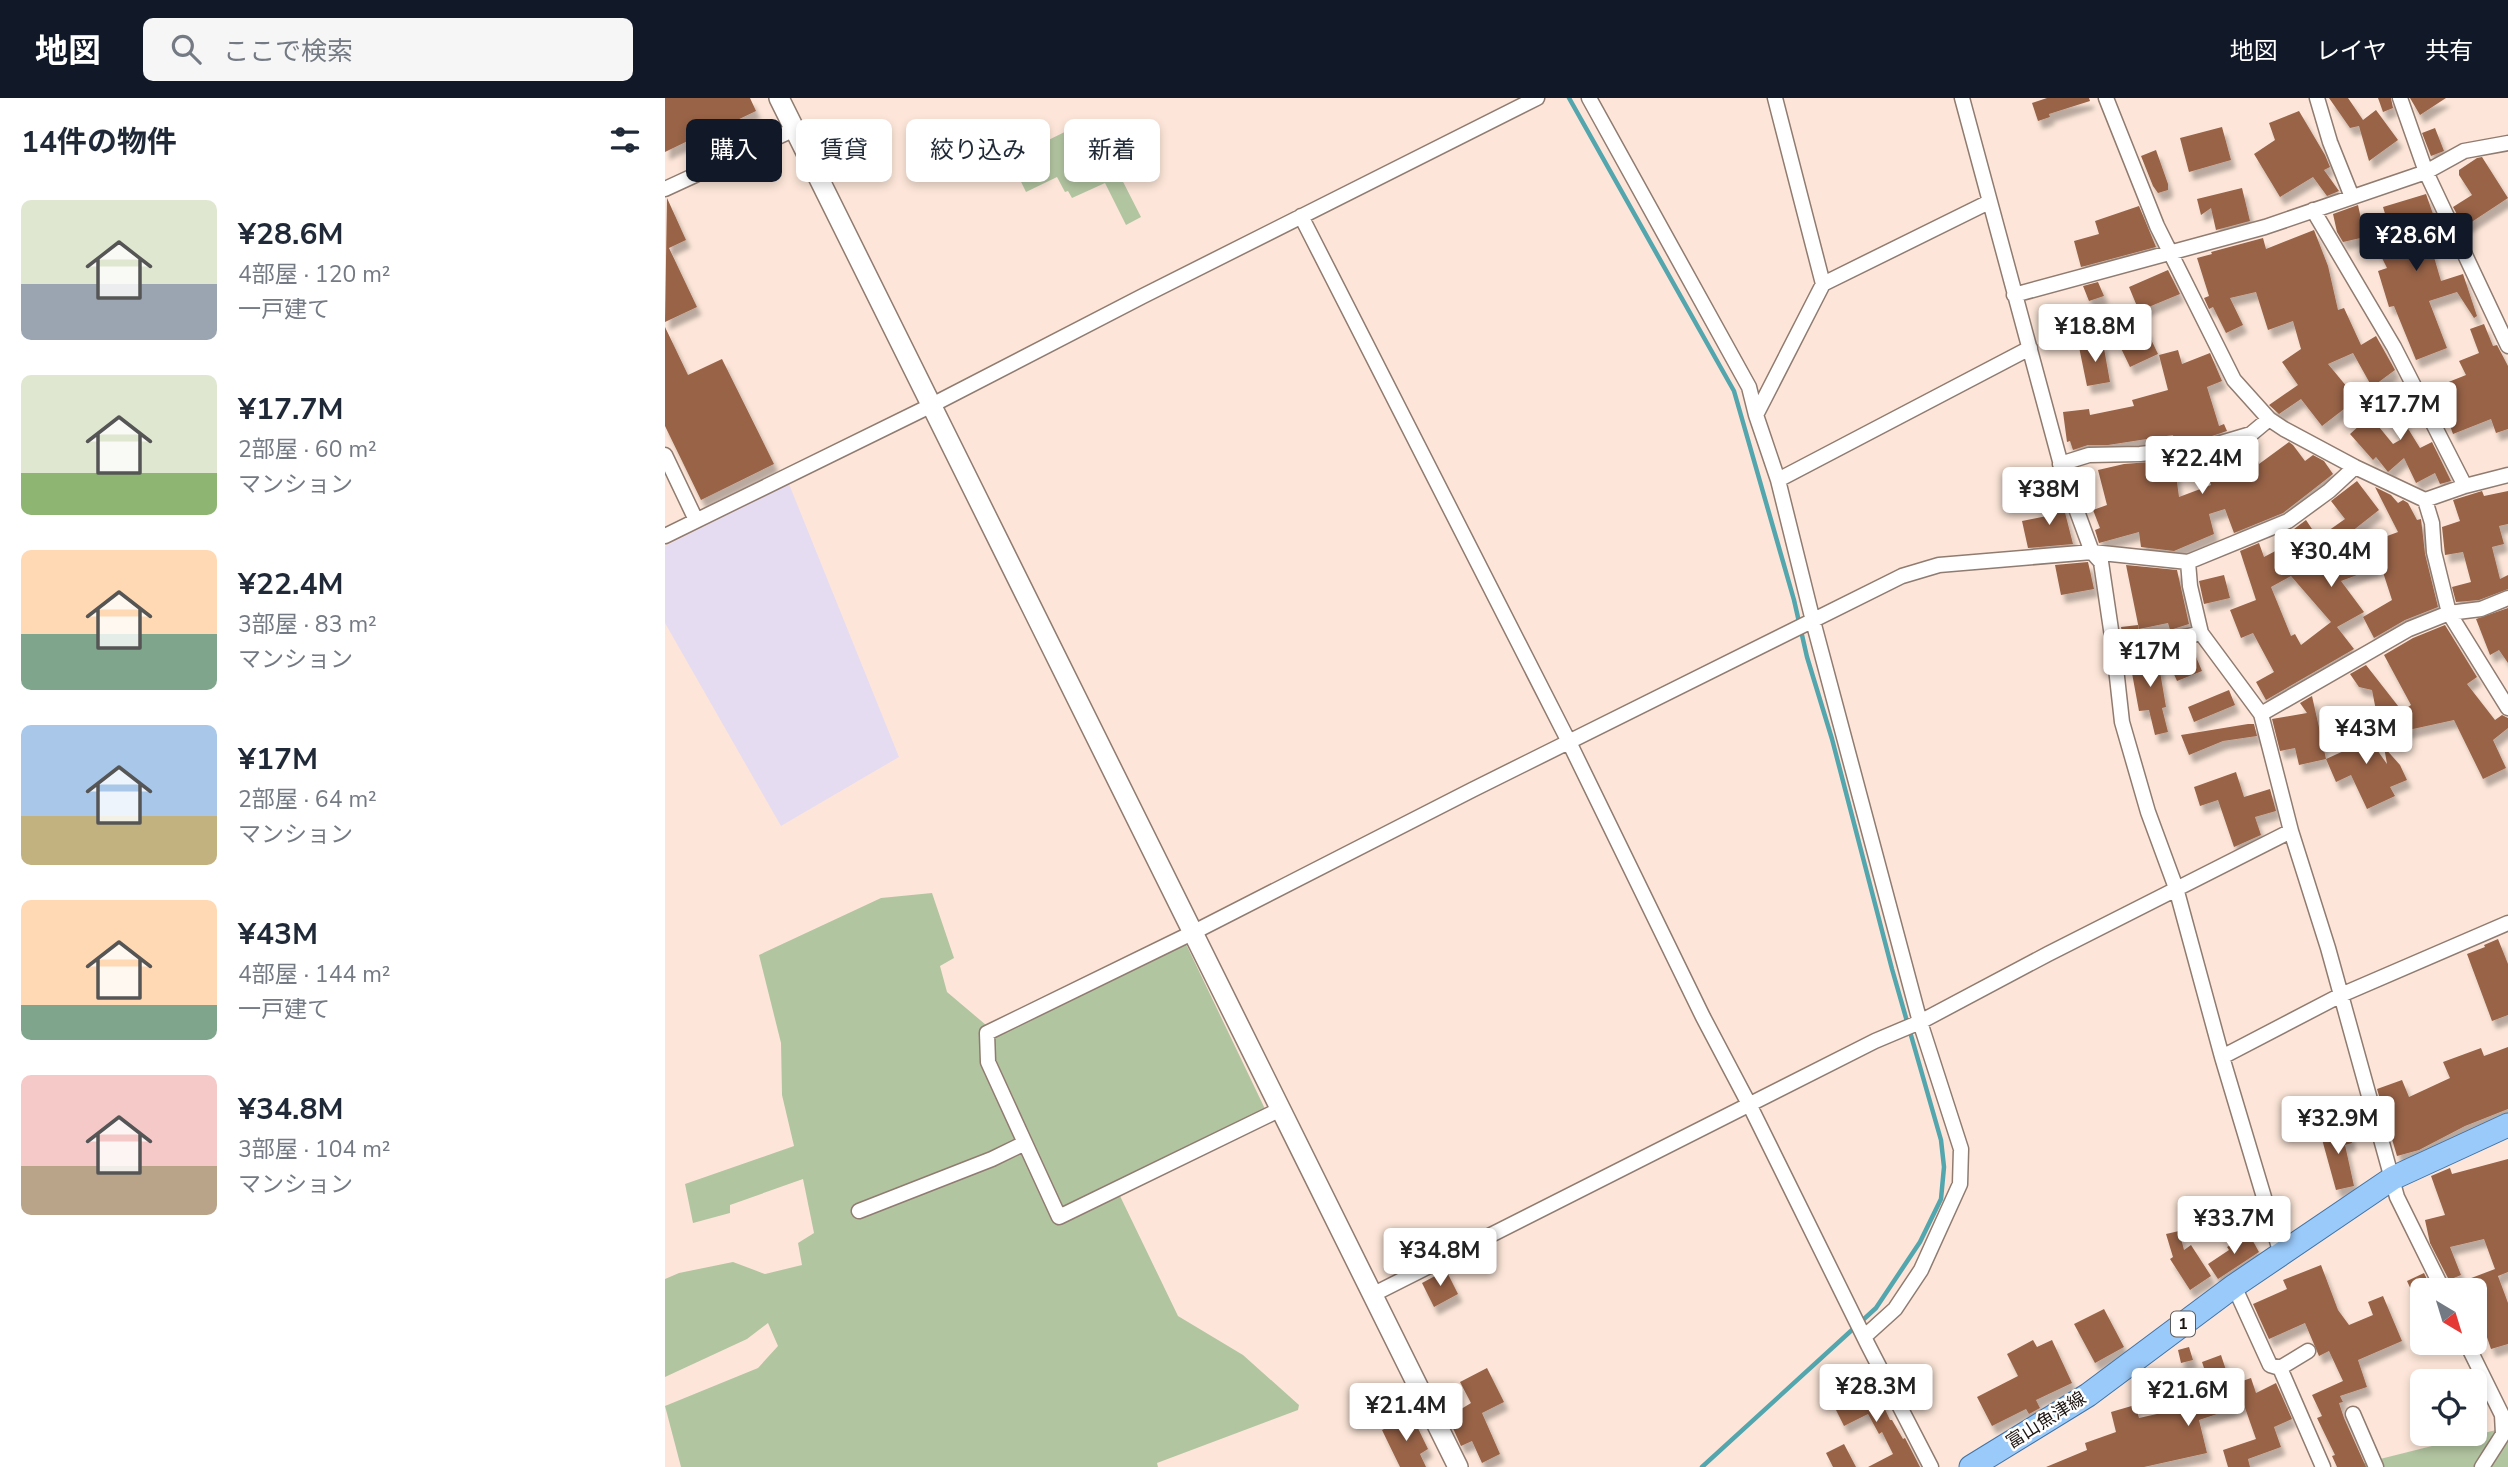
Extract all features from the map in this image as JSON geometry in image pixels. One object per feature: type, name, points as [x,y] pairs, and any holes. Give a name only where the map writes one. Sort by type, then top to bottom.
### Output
[{"type":"main road","name":"富山魚津線","points":[[1971,1467],[2088,1395],[2234,1286],[2393,1178],[2508,1125]]},
{"type":"street","points":[[779,98],[1458,1467]]},
{"type":"street","points":[[665,536],[932,405],[1537,98]]},
{"type":"street","points":[[1589,98],[1749,387],[1779,480],[1813,621],[1920,1022],[1961,1149],[1960,1184],[1921,1270],[1895,1309],[1864,1337]]},
{"type":"street","points":[[1775,98],[1823,284]]},
{"type":"street","points":[[1962,98],[2060,464],[2092,552],[2101,562],[2122,722],[2148,812],[2176,888],[2222,1057],[2281,1254]]},
{"type":"street","points":[[2106,98],[2136,176],[2234,380],[2269,419],[2355,467],[2425,500],[2508,475]]},
{"type":"street","points":[[2317,98],[2325,130],[2352,197]]},
{"type":"street","points":[[2400,98],[2426,172],[2508,346]]},
{"type":"street","points":[[665,189],[795,129]]},
{"type":"street","points":[[2014,295],[2265,227],[2426,172],[2464,151],[2508,143]]},
{"type":"street","points":[[1756,415],[1823,284],[1989,202]]},
{"type":"street","points":[[2313,210],[2394,347],[2465,486]]},
{"type":"street","points":[[1301,216],[1569,742],[1703,1017],[1931,1467]]},
{"type":"street","points":[[1779,480],[2029,348]]},
{"type":"street","points":[[2060,464],[2089,454],[2140,454],[2211,446],[2251,434],[2269,419]]},
{"type":"street","points":[[665,455],[696,520]]},
{"type":"street","points":[[1281,1109],[1059,1217],[988,1062],[987,1033],[1194,932],[1902,576],[1939,565],[2092,552],[2188,562],[2288,521],[2329,491],[2355,467]]},
{"type":"street","points":[[2425,500],[2432,523],[2434,552],[2449,614],[2508,708]]},
{"type":"street","points":[[2188,562],[2190,586],[2201,633],[2261,714],[2291,831],[2341,995],[2397,1197],[2437,1278]]},
{"type":"street","points":[[2261,714],[2409,629],[2449,614],[2481,609],[2508,598]]},
{"type":"street","points":[[2113,650],[2155,645],[2201,633]]},
{"type":"street","points":[[1372,1295],[1875,1041],[1920,1022],[2291,831]]},
{"type":"street","points":[[2222,1057],[2341,995],[2508,923]]},
{"type":"street","points":[[859,1211],[992,1159],[1025,1143]]},
{"type":"street","points":[[2234,1286],[2270,1364],[2280,1368],[2323,1467]]},
{"type":"street","points":[[2280,1368],[2308,1351]]},
{"type":"street","points":[[2472,1355],[2501,1415],[2503,1434],[2482,1467]]},
{"type":"street","points":[[2353,1414],[2376,1467]]},
{"type":"shaded area","points":[[789,484],[899,757],[781,826],[665,623],[665,546]]},
{"type":"green space","points":[[1064,132],[1064,182],[1123,182],[1141,217],[1126,225],[1105,183],[1072,198],[1068,191],[1065,192],[1057,177],[1050,180],[1050,139]]},
{"type":"green space","points":[[1021,182],[1047,182],[1026,192]]},
{"type":"green space","points":[[932,893],[954,958],[940,966],[947,992],[986,1025],[983,1061],[1057,1223],[1120,1196],[1178,1316],[1243,1355],[1299,1405],[1298,1410],[1157,1463],[1158,1467],[681,1467],[665,1406],[758,1368],[778,1346],[768,1323],[747,1339],[665,1377],[665,1279],[679,1273],[733,1262],[765,1274],[802,1265],[798,1243],[814,1233],[803,1179],[730,1205],[730,1213],[693,1223],[685,1184],[794,1146],[782,1095],[781,1043],[759,955],[881,898]]},
{"type":"green space","points":[[1186,944],[1266,1111],[1062,1209],[994,1062],[993,1036]]},
{"type":"green space","points":[[2508,1428],[2508,1467],[2348,1467],[2432,1446],[2487,1446],[2487,1432]]},
{"type":"building","points":[[665,98],[750,98],[756,111],[739,119],[686,119],[686,142],[665,152]]},
{"type":"building","points":[[2047,98],[2089,98],[2090,101],[2049,114],[2050,117],[2038,121],[2032,103]]},
{"type":"building","points":[[2329,98],[2348,98],[2363,120],[2376,110],[2398,140],[2369,161],[2359,126],[2350,128]]},
{"type":"building","points":[[2378,98],[2391,98],[2393,108],[2383,112]]},
{"type":"building","points":[[2410,98],[2446,98],[2420,115]]},
{"type":"building","points":[[2299,111],[2325,155],[2330,167],[2324,170],[2339,191],[2327,196],[2313,177],[2280,197],[2254,154],[2275,140],[2269,123]]},
{"type":"building","points":[[2222,127],[2231,160],[2189,172],[2180,138]]},
{"type":"building","points":[[2435,128],[2444,151],[2431,156],[2422,133]]},
{"type":"building","points":[[2156,150],[2168,184],[2168,190],[2158,193],[2141,156]]},
{"type":"building","points":[[2482,157],[2508,198],[2464,227],[2453,207],[2472,195],[2459,175],[2459,170]]},
{"type":"building","points":[[2242,188],[2250,221],[2216,230],[2211,208],[2201,215],[2197,199]]},
{"type":"building","points":[[2426,194],[2441,237],[2429,240],[2441,281],[2463,274],[2477,316],[2474,318],[2457,292],[2429,301],[2447,348],[2416,360],[2394,306],[2389,307],[2378,271],[2387,268],[2371,236],[2389,227],[2383,207]]},
{"type":"building","points":[[667,198],[686,240],[669,248],[697,307],[665,322]]},
{"type":"building","points":[[2358,205],[2365,237],[2343,242],[2337,232],[2333,214]]},
{"type":"building","points":[[2139,206],[2156,247],[2081,267],[2074,241],[2099,234],[2095,221]]},
{"type":"building","points":[[2314,230],[2328,266],[2338,310],[2344,308],[2361,345],[2376,336],[2395,370],[2372,387],[2353,353],[2328,364],[2357,399],[2322,426],[2301,399],[2279,414],[2269,405],[2298,385],[2282,362],[2301,349],[2293,321],[2268,330],[2256,292],[2230,298],[2243,325],[2226,333],[2213,307],[2209,309],[2204,298],[2209,296],[2197,258],[2263,238],[2266,249]]},
{"type":"building","points":[[2168,270],[2180,294],[2139,311],[2129,287]]},
{"type":"building","points":[[2098,282],[2104,296],[2089,301],[2083,286]]},
{"type":"building","points":[[2484,324],[2493,346],[2497,345],[2508,366],[2508,429],[2496,433],[2491,419],[2453,434],[2436,387],[2466,375],[2459,361],[2479,353],[2470,329]]},
{"type":"building","points":[[665,327],[688,375],[722,359],[774,464],[701,500],[665,426]]},
{"type":"building","points":[[2145,327],[2158,354],[2130,367],[2117,340]]},
{"type":"building","points":[[2103,343],[2110,382],[2087,386],[2079,347]]},
{"type":"building","points":[[2178,350],[2182,364],[2210,353],[2222,381],[2207,387],[2219,426],[2224,424],[2227,431],[2209,437],[2174,441],[2173,435],[2108,445],[2088,445],[2073,450],[2070,441],[2067,442],[2063,412],[2089,409],[2090,415],[2134,406],[2132,400],[2168,390],[2159,355]]},
{"type":"building","points":[[2403,386],[2416,411],[2402,419],[2420,448],[2432,442],[2451,481],[2440,484],[2435,473],[2416,483],[2404,458],[2388,472],[2376,457],[2373,460],[2350,434],[2370,416],[2393,444],[2400,440],[2380,402],[2389,397],[2390,399]]},
{"type":"building","points":[[2289,442],[2305,461],[2313,455],[2324,461],[2333,474],[2283,513],[2234,533],[2225,509],[2209,514],[2214,534],[2174,551],[2141,547],[2139,532],[2099,543],[2095,530],[2100,528],[2093,510],[2107,505],[2098,470],[2124,464],[2174,460],[2179,497],[2211,485],[2202,457],[2233,450],[2237,462],[2257,457],[2259,464]]},
{"type":"building","points":[[2357,481],[2379,510],[2309,565],[2398,532],[2375,487],[2391,495],[2398,503],[2403,500],[2408,503],[2417,520],[2421,519],[2425,554],[2438,607],[2405,620],[2374,638],[2363,617],[2392,600],[2381,566],[2341,581],[2364,612],[2337,627],[2354,649],[2266,700],[2256,682],[2274,672],[2253,633],[2241,638],[2230,610],[2256,600],[2240,551],[2259,543],[2264,557],[2300,538],[2294,529],[2306,520],[2318,538],[2345,519],[2331,501]],"holes":[[[2291,576],[2331,622],[2301,645],[2295,634],[2291,636],[2271,587]]]},
{"type":"building","points":[[2482,491],[2484,496],[2508,491],[2508,524],[2499,526],[2504,544],[2492,547],[2500,579],[2508,575],[2508,589],[2479,600],[2456,602],[2452,587],[2471,582],[2463,552],[2445,555],[2442,527],[2460,521],[2453,500]]},
{"type":"building","points":[[2060,493],[2073,544],[2028,548],[2022,521],[2052,515],[2046,497]]},
{"type":"building","points":[[2088,562],[2094,589],[2061,595],[2055,565]]},
{"type":"building","points":[[2126,565],[2177,570],[2189,624],[2170,630],[2168,623],[2139,629]]},
{"type":"building","points":[[2224,575],[2230,598],[2204,604],[2199,581]]},
{"type":"building","points":[[2508,608],[2508,663],[2499,650],[2490,655],[2476,619]]},
{"type":"building","points":[[2138,625],[2140,637],[2123,639],[2121,627]]},
{"type":"building","points":[[2445,625],[2477,677],[2467,684],[2495,720],[2502,715],[2508,718],[2508,728],[2493,740],[2506,768],[2483,779],[2454,720],[2381,736],[2372,690],[2359,687],[2350,674],[2366,665],[2402,711],[2411,705],[2384,655],[2413,638]]},
{"type":"building","points":[[2191,645],[2202,671],[2177,681],[2164,652]]},
{"type":"building","points":[[2157,654],[2166,707],[2162,708],[2168,732],[2155,735],[2149,710],[2139,711],[2129,657]]},
{"type":"building","points":[[2229,690],[2235,705],[2194,722],[2188,707]]},
{"type":"building","points":[[2312,696],[2326,759],[2299,765],[2295,748],[2280,751],[2272,719],[2307,713],[2300,703]]},
{"type":"building","points":[[2348,709],[2387,764],[2384,747],[2400,765],[2407,780],[2390,787],[2395,796],[2367,809],[2351,775],[2336,782],[2326,759],[2357,745],[2337,717]]},
{"type":"building","points":[[2254,724],[2257,736],[2223,741],[2189,755],[2181,735]]},
{"type":"building","points":[[2236,772],[2244,797],[2270,789],[2276,811],[2255,817],[2261,835],[2234,847],[2218,800],[2200,806],[2194,787]]},
{"type":"building","points":[[2498,939],[2508,964],[2508,1015],[2492,1021],[2467,954]]},
{"type":"building","points":[[2508,1047],[2508,1109],[2465,1126],[2419,1150],[2397,1156],[2377,1089],[2402,1080],[2409,1097],[2450,1078],[2443,1062],[2481,1048],[2484,1056]]},
{"type":"building","points":[[2347,1125],[2352,1143],[2345,1145],[2354,1186],[2336,1190],[2320,1132]]},
{"type":"building","points":[[2508,1159],[2508,1272],[2498,1276],[2508,1303],[2508,1344],[2491,1349],[2487,1337],[2487,1278],[2471,1278],[2495,1269],[2484,1239],[2450,1247],[2461,1275],[2454,1278],[2448,1278],[2430,1243],[2425,1220],[2445,1215],[2431,1176],[2450,1168],[2452,1174]]},
{"type":"building","points":[[2179,1231],[2184,1250],[2191,1245],[2211,1276],[2190,1290],[2170,1259],[2173,1257],[2166,1234]]},
{"type":"building","points":[[2249,1234],[2259,1252],[2218,1279],[2208,1264],[2229,1250],[2227,1247]]},
{"type":"building","points":[[2321,1265],[2338,1310],[2349,1325],[2373,1315],[2368,1302],[2383,1296],[2402,1341],[2358,1360],[2367,1387],[2340,1396],[2343,1402],[2339,1403],[2344,1418],[2366,1467],[2337,1467],[2332,1456],[2335,1455],[2317,1418],[2322,1416],[2312,1395],[2343,1381],[2329,1351],[2319,1356],[2305,1323],[2269,1339],[2253,1304],[2287,1289],[2283,1280]]},
{"type":"building","points":[[1446,1270],[1458,1294],[1434,1307],[1422,1283]]},
{"type":"building","points":[[2424,1273],[2426,1278],[2413,1278]]},
{"type":"building","points":[[2104,1309],[2124,1347],[2095,1363],[2074,1324]]},
{"type":"building","points":[[2033,1340],[2037,1347],[2052,1340],[2072,1383],[2036,1400],[2040,1408],[2029,1414],[2026,1409],[1992,1426],[1977,1397],[2018,1376],[2007,1354]]},
{"type":"building","points":[[2189,1347],[2193,1360],[2181,1363],[2178,1350]]},
{"type":"building","points":[[2221,1355],[2231,1385],[2251,1378],[2256,1393],[2276,1383],[2292,1419],[2274,1427],[2281,1447],[2248,1459],[2250,1467],[2228,1467],[2223,1450],[2256,1439],[2244,1405],[2199,1420],[2207,1453],[2144,1467],[2046,1467],[2087,1450],[2085,1443],[2116,1432],[2111,1412],[2135,1405],[2139,1418],[2215,1401],[2202,1362]]},
{"type":"building","points":[[1487,1368],[1504,1402],[1482,1413],[1500,1454],[1482,1463],[1472,1441],[1461,1446],[1448,1417],[1471,1403],[1460,1382]]},
{"type":"building","points":[[1872,1382],[1890,1420],[1903,1439],[1905,1438],[1920,1467],[1868,1467],[1893,1454],[1882,1432],[1879,1434],[1868,1414],[1844,1426],[1832,1402]]},
{"type":"building","points":[[1412,1416],[1428,1449],[1420,1454],[1426,1467],[1400,1467],[1382,1430]]},
{"type":"building","points":[[1844,1444],[1856,1467],[1833,1467],[1826,1453]]},
{"type":"waterway","points":[[1569,98],[1734,391],[1794,600],[1807,657],[1832,739],[1892,969],[1941,1140],[1944,1167],[1941,1199],[1920,1242],[1876,1308],[1702,1467]]}]
